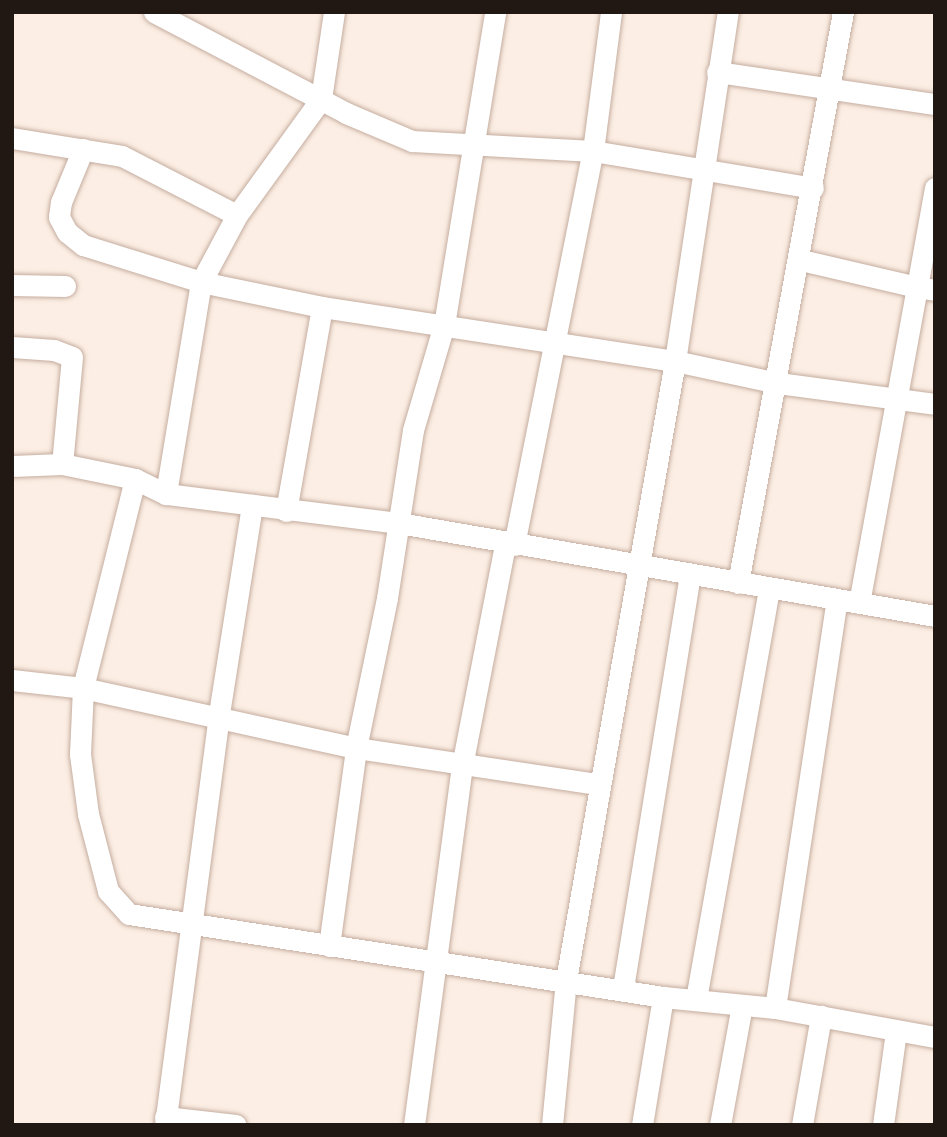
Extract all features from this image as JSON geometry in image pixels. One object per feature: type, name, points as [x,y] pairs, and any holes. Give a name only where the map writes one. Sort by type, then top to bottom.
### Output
[{"type":"street","points":[[154,12],[321,99],[412,141],[593,151],[703,173],[813,188]]},
{"type":"street","points":[[166,494],[201,282],[237,215],[321,99],[334,12]]},
{"type":"street","points":[[329,946],[356,748],[399,523],[413,430],[444,325],[476,144],[495,12]]},
{"type":"street","points":[[414,1125],[462,766],[593,151],[611,12]]},
{"type":"street","points":[[552,1125],[566,980],[597,784],[675,361],[728,12]]},
{"type":"street","points":[[738,583],[801,260],[843,12]]},
{"type":"street","points":[[718,72],[935,104]]},
{"type":"street","points":[[12,138],[122,156],[237,215]]},
{"type":"street","points":[[83,149],[61,202],[59,217],[67,232],[83,245],[201,282],[322,307],[675,361],[778,383],[900,397],[935,404]]},
{"type":"street","points":[[859,603],[900,397],[926,289],[935,188]]},
{"type":"street","points":[[801,260],[926,289]]},
{"type":"street","points":[[12,285],[65,286]]},
{"type":"street","points":[[286,511],[322,307]]},
{"type":"street","points":[[12,347],[54,350],[72,357],[62,464]]},
{"type":"street","points":[[12,466],[62,464],[135,479],[166,494],[399,523],[510,545],[638,564],[769,590],[935,616]]},
{"type":"street","points":[[135,479],[83,688],[80,754],[88,814],[108,891],[129,914],[191,926],[623,988],[663,997],[775,1008],[935,1037]]},
{"type":"street","points":[[236,1125],[165,1121],[218,719],[252,505]]},
{"type":"street","points":[[623,988],[690,574]]},
{"type":"street","points":[[696,999],[769,590]]},
{"type":"street","points":[[775,1008],[837,600]]},
{"type":"street","points":[[12,680],[83,688],[356,748],[462,766],[597,784]]},
{"type":"street","points":[[642,1125],[663,997]]},
{"type":"street","points":[[720,1125],[742,1004]]},
{"type":"street","points":[[802,1125],[821,1016]]},
{"type":"street","points":[[883,1125],[896,1031]]}]
